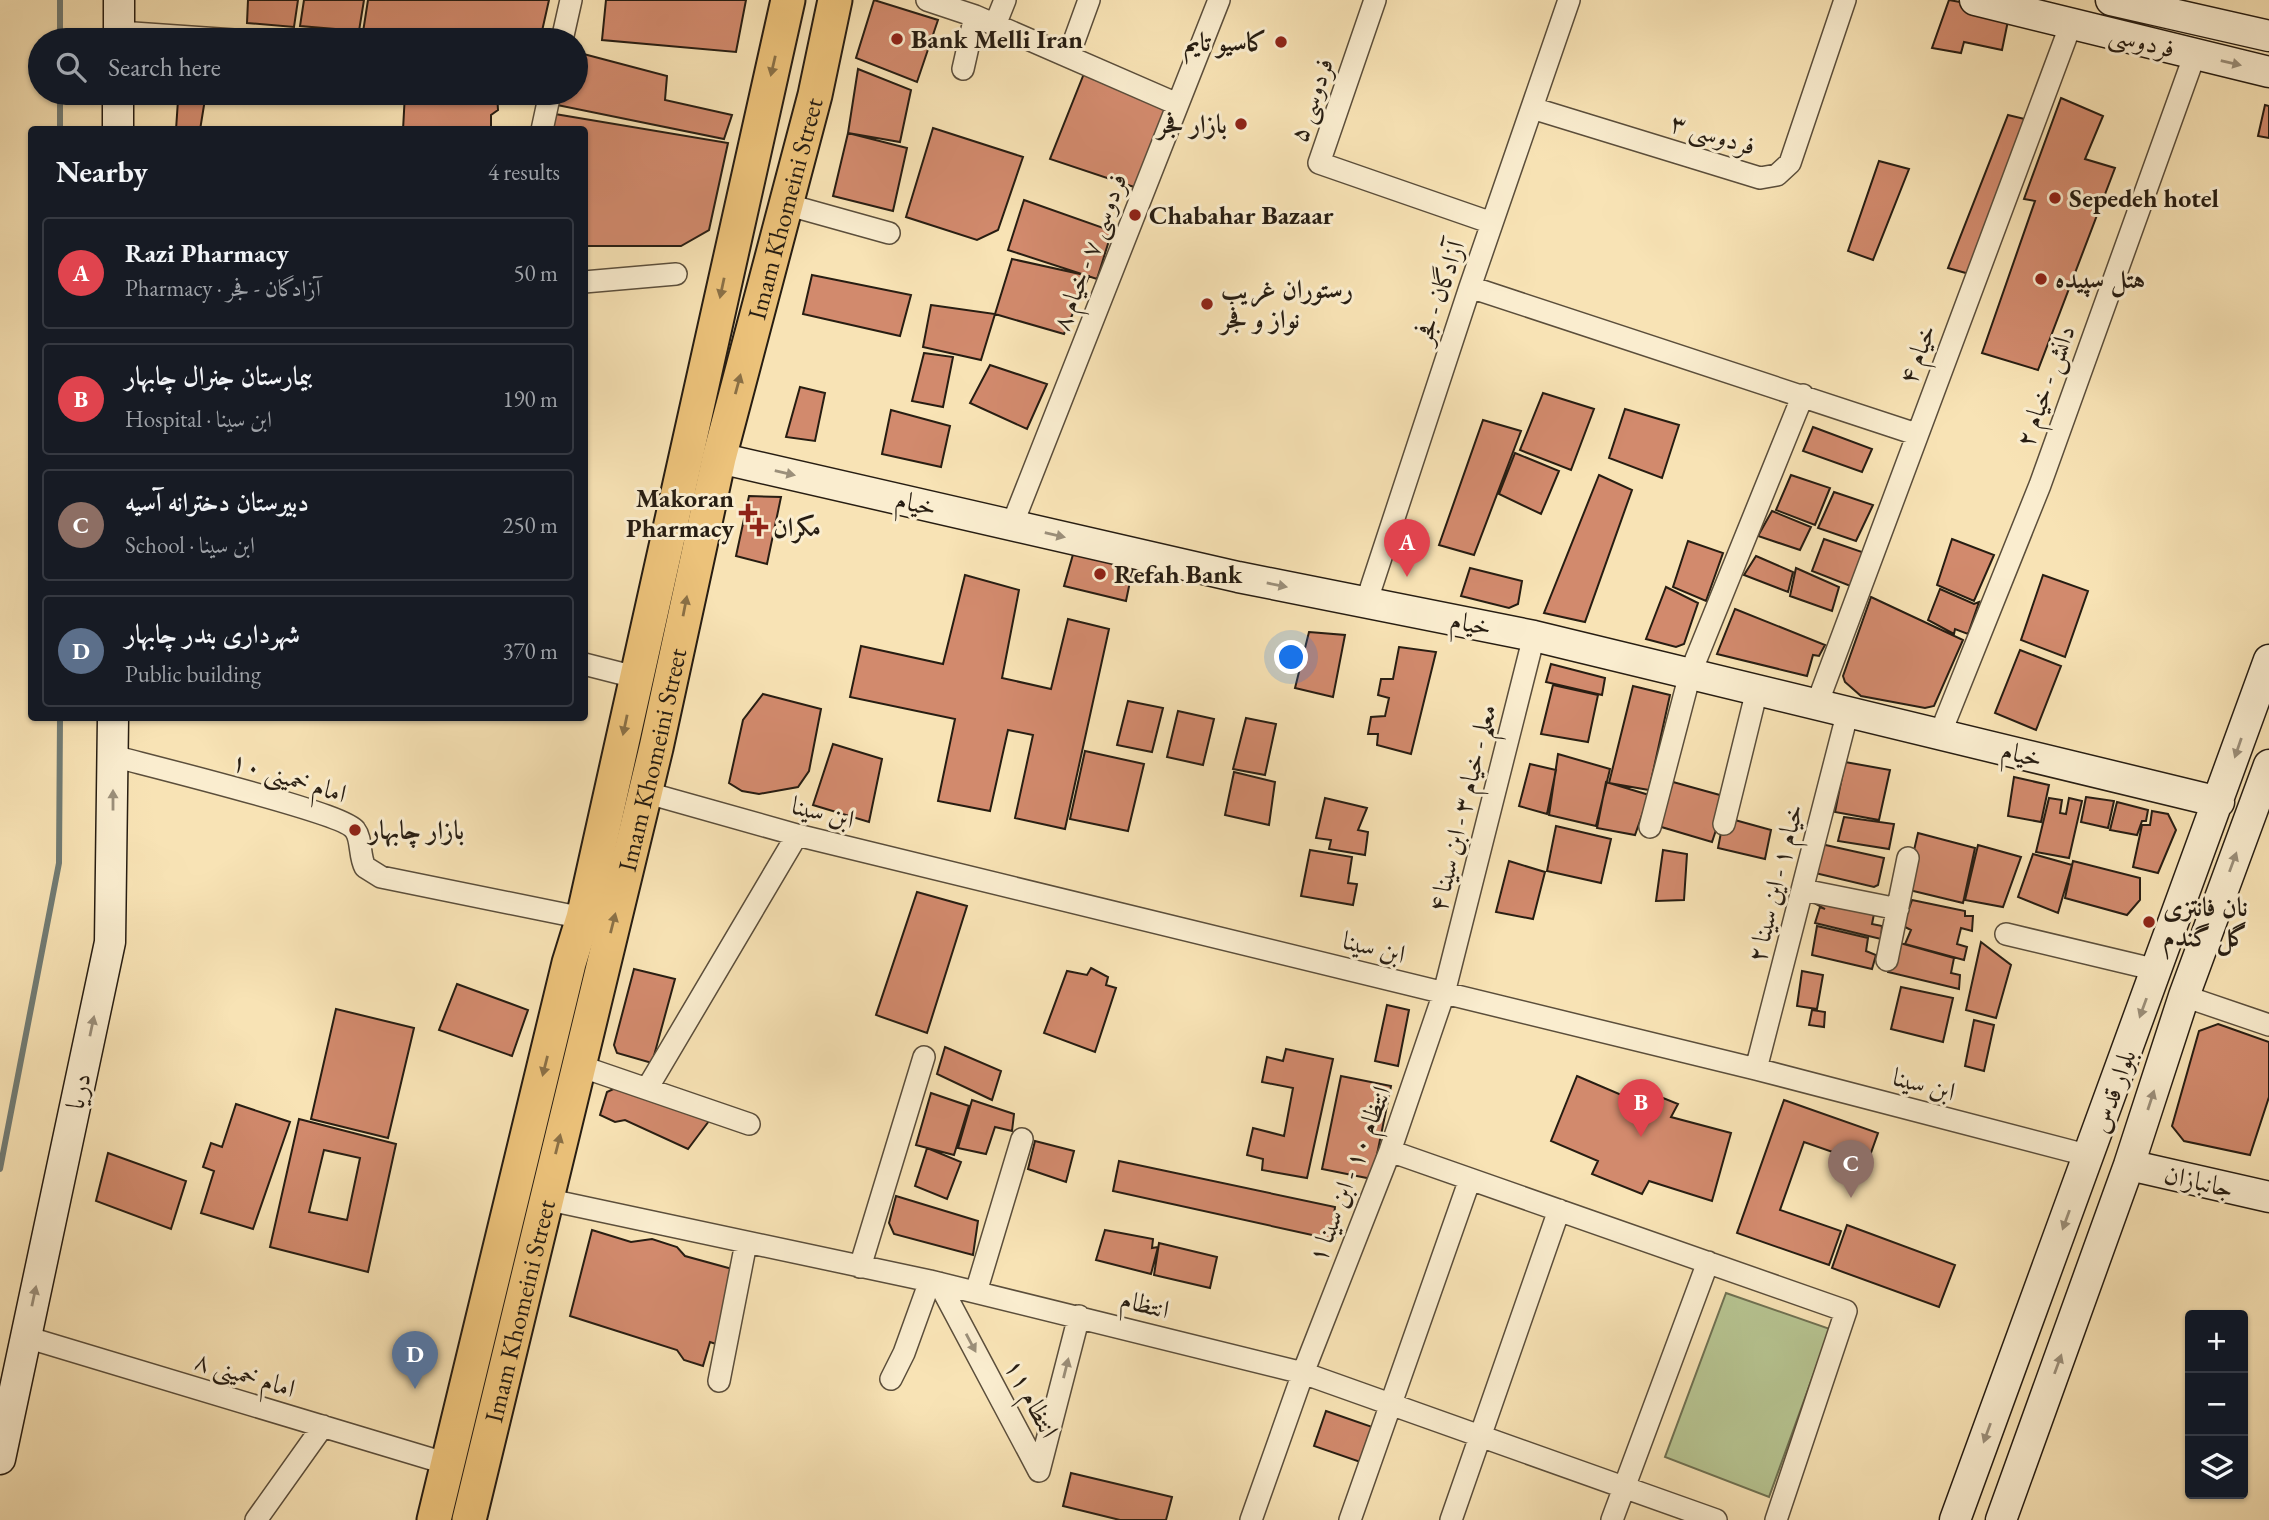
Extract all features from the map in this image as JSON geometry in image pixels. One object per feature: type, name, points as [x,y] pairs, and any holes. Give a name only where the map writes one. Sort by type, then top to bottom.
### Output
[{"type":"main road","name":"Imam Khomeini Street","points":[[469,1520],[577,1065],[571,1029],[583,918],[788,0]]},
{"type":"main road","name":"Imam Khomeini Street","points":[[434,1520],[571,1029],[644,792],[719,458],[815,95],[835,0]]},
{"type":"main road","points":[[448,1464],[481,1472]]},
{"type":"street","points":[[119,0],[119,28]]},
{"type":"street","points":[[565,28],[571,0]]},
{"type":"street","points":[[927,0],[975,16],[1069,55],[1177,104]]},
{"type":"street","points":[[995,25],[1004,0]]},
{"type":"street","points":[[1069,55],[1089,0]]},
{"type":"street","name":"فردوسی ۷ - خیام ۸","points":[[1012,525],[1219,0]]},
{"type":"street","name":"فردوسی ۵","points":[[1375,0],[1319,163],[1492,223]]},
{"type":"street","name":"آزادگان - فجر","points":[[1366,603],[1469,287],[1569,0]]},
{"type":"street","name":"فردوسی ۳","points":[[1532,108],[1760,178],[1777,175],[1790,163],[1845,0]]},
{"type":"street","name":"فردوسی","points":[[1975,0],[2269,72]]},
{"type":"street","name":"فردوسی","points":[[2112,0],[2269,36]]},
{"type":"street","points":[[962,69],[975,16]]},
{"type":"street","name":"خیام ۴","points":[[1817,705],[2071,24]]},
{"type":"street","name":"دانش - خیام ۲","points":[[1940,734],[2040,485],[2195,54]]},
{"type":"street","points":[[118,105],[118,126]]},
{"type":"street","points":[[543,126],[547,105]]},
{"type":"street","points":[[785,204],[889,233]]},
{"type":"street","points":[[588,282],[676,274]]},
{"type":"street","points":[[1469,287],[1916,434]]},
{"type":"street","points":[[1650,827],[1690,674],[1803,395]]},
{"type":"street","name":"خیام","points":[[719,458],[1366,603],[1534,636],[2219,802]]},
{"type":"street","name":"معلم - خیام ۳ - ابن سینا ۴","points":[[1444,993],[1534,636]]},
{"type":"street","name":"بلوار قدس","points":[[1955,1520],[2269,660]]},
{"type":"street","points":[[588,665],[635,677]]},
{"type":"street","points":[[1724,824],[1757,690]]},
{"type":"street","name":"خیام ۱ - این سینا ۲","points":[[1756,1069],[1847,711]]},
{"type":"street","name":"دریا","points":[[0,1459],[110,942],[113,721]]},
{"type":"street","name":"امام خمینی ۱۰","points":[[113,756],[291,804],[346,823],[356,831],[365,867],[381,877],[583,918]]},
{"type":"street","name":"بلوار قدس","points":[[2001,1520],[2130,1165],[2185,996],[2269,765]]},
{"type":"street","name":"ابن سینا","points":[[644,792],[797,835],[1756,1069],[2090,1156]]},
{"type":"street","points":[[648,1087],[797,835]]},
{"type":"street","points":[[1887,960],[1908,858]]},
{"type":"street","points":[[1803,890],[1898,909]]},
{"type":"street","points":[[2006,934],[2157,970]]},
{"type":"street","name":"انتظام ۱۰ - ابن سینا ۱","points":[[1251,1520],[1303,1373],[1390,1151],[1444,993]]},
{"type":"street","points":[[2185,996],[2269,1025]]},
{"type":"street","points":[[860,1267],[924,1057]]},
{"type":"street","points":[[577,1065],[648,1087],[749,1124]]},
{"type":"street","points":[[976,1292],[1022,1139]]},
{"type":"street","points":[[1390,1151],[1846,1311],[1776,1520]]},
{"type":"street","name":"جانبازان","points":[[2130,1165],[2269,1197]]},
{"type":"street","points":[[1350,1520],[1470,1179]]},
{"type":"street","name":"انتظام","points":[[545,1199],[934,1282],[1303,1373],[1716,1520]]},
{"type":"street","points":[[1451,1520],[1559,1210]]},
{"type":"street","points":[[719,1381],[746,1243]]},
{"type":"street","points":[[1612,1520],[1708,1262]]},
{"type":"street","points":[[891,1379],[934,1282]]},
{"type":"street","name":"انتظام ۱۱","points":[[934,1282],[1039,1471],[1079,1316]]},
{"type":"street","name":"امام خمینی ۸","points":[[26,1337],[448,1464]]},
{"type":"street","points":[[256,1520],[323,1426]]},
{"type":"green space","points":[[1726,1293],[1830,1329],[1769,1497],[1665,1457]]},
{"type":"building","points":[[248,0],[298,0],[294,27],[247,23]]},
{"type":"building","points":[[304,0],[364,0],[359,28],[300,26]]},
{"type":"building","points":[[368,0],[549,0],[543,28],[364,28]]},
{"type":"building","points":[[606,0],[746,0],[736,52],[602,40]]},
{"type":"building","name":"Bank Melli Iran","points":[[874,0],[938,20],[917,82],[856,58]]},
{"type":"building","points":[[1949,0],[2010,11],[2002,50],[1964,42],[1961,53],[1932,48]]},
{"type":"building","points":[[588,55],[667,76],[665,100],[732,115],[724,139],[557,105],[588,105]]},
{"type":"building","points":[[858,69],[911,90],[900,142],[848,133]]},
{"type":"building","points":[[1085,71],[1169,111],[1137,188],[1050,159]]},
{"type":"building","name":"هتل سپیده","points":[[2061,98],[2103,116],[2085,159],[2115,168],[2038,370],[1982,353],[2035,201],[2024,199]]},
{"type":"building","points":[[178,105],[204,105],[201,126],[176,126]]},
{"type":"building","points":[[404,105],[498,105],[498,110],[491,115],[491,126],[403,126]]},
{"type":"building","points":[[2265,105],[2269,106],[2269,138],[2258,136]]},
{"type":"building","points":[[555,114],[728,143],[709,230],[681,246],[588,246],[588,126],[552,126]]},
{"type":"building","points":[[2008,115],[2033,121],[1973,275],[1948,268]]},
{"type":"building","points":[[933,128],[1023,157],[998,230],[977,240],[906,217]]},
{"type":"building","points":[[848,133],[907,148],[893,211],[833,196]]},
{"type":"building","points":[[1879,161],[1909,169],[1873,260],[1848,251]]},
{"type":"building","points":[[1024,200],[1112,231],[1097,279],[1008,250]]},
{"type":"building","points":[[1012,259],[1089,276],[1064,334],[995,314]]},
{"type":"building","points":[[812,275],[911,295],[900,336],[803,314]]},
{"type":"building","points":[[931,305],[995,314],[981,360],[923,347]]},
{"type":"building","points":[[924,353],[953,357],[943,407],[912,401]]},
{"type":"building","points":[[990,365],[1047,384],[1027,429],[970,403]]},
{"type":"building","points":[[800,387],[825,393],[815,441],[786,437]]},
{"type":"building","points":[[1543,393],[1594,409],[1571,470],[1520,450]]},
{"type":"building","points":[[1625,409],[1679,425],[1662,478],[1609,458]]},
{"type":"building","points":[[891,410],[950,426],[941,467],[882,454]]},
{"type":"building","points":[[1483,420],[1521,431],[1474,555],[1439,545]]},
{"type":"building","points":[[1813,427],[1872,449],[1862,472],[1803,451]]},
{"type":"building","points":[[1515,453],[1559,471],[1541,514],[1499,494]]},
{"type":"building","points":[[1599,475],[1632,490],[1585,622],[1544,613]]},
{"type":"building","points":[[1791,475],[1830,488],[1815,525],[1776,510]]},
{"type":"building","points":[[1834,492],[1873,505],[1856,541],[1818,528]]},
{"type":"building","name":"مکران","points":[[749,496],[781,497],[767,564],[736,556]]},
{"type":"building","points":[[1772,511],[1811,527],[1800,550],[1758,536]]},
{"type":"building","points":[[1824,539],[1865,553],[1853,587],[1812,571]]},
{"type":"building","points":[[1952,539],[1994,555],[1974,601],[1937,585]]},
{"type":"building","points":[[1688,541],[1723,553],[1706,601],[1673,587]]},
{"type":"building","name":"Refah Bank","points":[[1074,551],[1134,562],[1126,601],[1064,586]]},
{"type":"building","points":[[1756,556],[1793,572],[1788,592],[1744,575]]},
{"type":"building","points":[[1470,568],[1522,581],[1518,604],[1509,608],[1461,596]]},
{"type":"building","points":[[1796,568],[1839,587],[1832,611],[1790,596]]},
{"type":"building","points":[[965,575],[1019,590],[1002,678],[1051,689],[1068,619],[1109,629],[1065,829],[1015,818],[1033,735],[1008,730],[990,811],[938,801],[955,719],[850,697],[861,646],[943,664]]},
{"type":"building","points":[[2043,575],[2088,591],[2065,657],[2021,640]]},
{"type":"building","points":[[1666,587],[1698,603],[1684,644],[1676,647],[1646,639]]},
{"type":"building","points":[[1940,589],[1974,604],[1979,602],[1968,634],[1955,629],[1954,634],[1928,620]]},
{"type":"building","points":[[1871,597],[1963,640],[1934,706],[1925,708],[1861,696],[1845,682],[1843,676]]},
{"type":"building","points":[[1735,609],[1825,645],[1819,656],[1813,655],[1807,676],[1717,654]]},
{"type":"building","points":[[1309,632],[1345,635],[1333,697],[1295,688]]},
{"type":"building","points":[[1399,647],[1436,652],[1411,754],[1377,745],[1378,734],[1368,734],[1371,717],[1385,716],[1389,698],[1378,695],[1381,679],[1393,679]]},
{"type":"building","points":[[2020,650],[2061,666],[2036,730],[1995,713]]},
{"type":"building","points":[[1551,664],[1605,678],[1602,695],[1546,682]]},
{"type":"building","points":[[1553,685],[1598,695],[1588,742],[1541,734]]},
{"type":"building","points":[[1633,686],[1670,695],[1649,790],[1609,783]]},
{"type":"building","points":[[763,694],[821,709],[809,771],[798,787],[759,794],[742,791],[729,783],[743,720]]},
{"type":"building","points":[[1128,701],[1163,708],[1152,752],[1117,745]]},
{"type":"building","points":[[1178,711],[1214,719],[1203,765],[1167,757]]},
{"type":"building","points":[[1246,718],[1276,724],[1265,775],[1233,769]]},
{"type":"building","points":[[833,744],[882,759],[869,822],[813,805]]},
{"type":"building","points":[[1085,751],[1144,764],[1128,831],[1070,819]]},
{"type":"building","points":[[1558,754],[1610,769],[1596,826],[1549,815]]},
{"type":"building","points":[[1845,762],[1890,770],[1879,820],[1835,812]]},
{"type":"building","points":[[1530,764],[1556,770],[1547,814],[1519,806]]},
{"type":"building","points":[[1234,772],[1275,782],[1269,825],[1225,815]]},
{"type":"building","points":[[2014,777],[2049,785],[2041,822],[2008,816]]},
{"type":"building","points":[[1606,782],[1649,795],[1635,835],[1597,828]]},
{"type":"building","points":[[1673,782],[1727,797],[1712,842],[1658,826]]},
{"type":"building","points":[[2086,797],[2114,801],[2108,828],[2081,822]]},
{"type":"building","points":[[1325,798],[1367,808],[1358,830],[1368,832],[1365,855],[1329,849],[1331,840],[1316,838]]},
{"type":"building","points":[[2049,798],[2062,800],[2060,813],[2066,814],[2069,798],[2082,801],[2069,858],[2036,852]]},
{"type":"building","points":[[2117,802],[2148,810],[2146,821],[2142,821],[2137,835],[2110,830]]},
{"type":"building","points":[[2152,811],[2168,814],[2176,830],[2158,873],[2133,867],[2142,825],[2150,825]]},
{"type":"building","points":[[1724,817],[1771,830],[1765,859],[1718,848]]},
{"type":"building","points":[[1844,817],[1894,824],[1889,849],[1838,841]]},
{"type":"building","points":[[1556,826],[1611,839],[1601,883],[1547,871]]},
{"type":"building","points":[[1918,833],[1975,848],[1963,903],[1905,889]]},
{"type":"building","points":[[1821,844],[1884,858],[1878,885],[1874,887],[1815,873]]},
{"type":"building","points":[[1978,845],[2021,857],[2003,907],[1965,900]]},
{"type":"building","points":[[1310,850],[1352,857],[1348,883],[1357,884],[1353,905],[1301,896]]},
{"type":"building","points":[[1663,850],[1687,854],[1684,900],[1656,901]]},
{"type":"building","points":[[2033,854],[2072,865],[2058,913],[2018,897]]},
{"type":"building","points":[[1509,861],[1545,872],[1533,919],[1496,912]]},
{"type":"building","points":[[2073,861],[2140,878],[2140,900],[2127,915],[2065,898]]},
{"type":"building","points":[[917,892],[967,906],[927,1033],[876,1015]]},
{"type":"building","points":[[1820,894],[1875,909],[1872,924],[1882,926],[1881,939],[1815,923],[1820,907],[1825,909],[1816,904]]},
{"type":"building","points":[[1912,900],[1965,911],[1965,916],[1973,916],[1972,931],[1961,928],[1957,944],[1967,947],[1964,960],[1905,944],[1911,930],[1903,926]]},
{"type":"building","points":[[1817,926],[1868,938],[1866,951],[1876,955],[1872,969],[1812,955]]},
{"type":"building","points":[[1981,942],[2011,965],[1996,1018],[1966,1010]]},
{"type":"building","points":[[1900,943],[1954,958],[1951,973],[1960,975],[1959,989],[1888,972],[1890,957]]},
{"type":"building","points":[[1091,968],[1108,977],[1106,985],[1116,988],[1095,1052],[1044,1033],[1067,971],[1087,975]]},
{"type":"building","points":[[634,969],[675,979],[652,1063],[617,1053],[614,1045]]},
{"type":"building","points":[[1802,971],[1823,975],[1817,1009],[1797,1006]]},
{"type":"building","points":[[457,984],[528,1010],[512,1056],[439,1030]]},
{"type":"building","points":[[1901,987],[1953,998],[1943,1042],[1891,1029]]},
{"type":"building","points":[[1387,1005],[1409,1010],[1398,1066],[1375,1061]]},
{"type":"building","points":[[336,1009],[414,1028],[388,1138],[311,1119]]},
{"type":"building","points":[[1812,1010],[1825,1012],[1824,1027],[1809,1025]]},
{"type":"building","points":[[1974,1020],[1994,1025],[1984,1071],[1965,1066]]},
{"type":"building","points":[[2218,1024],[2269,1042],[2269,1097],[2250,1155],[2184,1141],[2172,1126],[2199,1031]]},
{"type":"building","points":[[945,1047],[1001,1071],[992,1100],[937,1074]]},
{"type":"building","points":[[1286,1049],[1333,1059],[1307,1178],[1262,1170],[1263,1159],[1247,1155],[1253,1128],[1284,1136],[1293,1088],[1262,1082],[1267,1057],[1283,1061]]},
{"type":"building","points":[[1341,1076],[1391,1086],[1372,1179],[1322,1169]]},
{"type":"building","points":[[1577,1076],[1626,1097],[1631,1085],[1678,1104],[1671,1117],[1731,1133],[1712,1201],[1649,1181],[1642,1194],[1592,1174],[1598,1161],[1551,1141]]},
{"type":"building","points":[[624,1084],[709,1121],[688,1149],[625,1120],[615,1122],[600,1115],[607,1092]]},
{"type":"building","points":[[931,1093],[969,1106],[954,1155],[916,1145]]},
{"type":"building","points":[[972,1100],[1014,1114],[1012,1131],[995,1127],[986,1154],[958,1148]]},
{"type":"building","points":[[1784,1100],[1878,1133],[1867,1164],[1804,1142],[1780,1210],[1841,1231],[1829,1265],[1737,1233]]},
{"type":"building","points":[[236,1104],[290,1122],[253,1229],[201,1213],[214,1171],[203,1167],[211,1143],[222,1147]]},
{"type":"building","points":[[299,1119],[396,1144],[368,1272],[270,1247]],"holes":[[[324,1150],[360,1158],[347,1220],[309,1212]]]},
{"type":"building","points":[[1035,1141],[1074,1151],[1066,1182],[1028,1169]]},
{"type":"building","points":[[927,1148],[961,1162],[947,1199],[915,1186]]},
{"type":"building","points":[[108,1153],[186,1181],[171,1229],[96,1201]]},
{"type":"building","points":[[1119,1161],[1335,1207],[1334,1215],[1341,1216],[1335,1240],[1113,1191]]},
{"type":"building","points":[[896,1196],[978,1221],[973,1255],[894,1234],[889,1223]]},
{"type":"building","points":[[1847,1225],[1955,1265],[1939,1307],[1832,1268]]},
{"type":"building","points":[[592,1230],[631,1242],[652,1239],[677,1247],[685,1256],[743,1272],[719,1345],[710,1342],[703,1366],[684,1360],[677,1350],[570,1316]]},
{"type":"building","points":[[1105,1230],[1153,1239],[1152,1248],[1158,1247],[1151,1274],[1096,1260]]},
{"type":"building","points":[[1159,1243],[1217,1257],[1210,1288],[1154,1275]]},
{"type":"building","points":[[1326,1411],[1381,1430],[1369,1465],[1314,1446]]},
{"type":"building","points":[[1071,1473],[1172,1497],[1166,1520],[1120,1520],[1063,1506]]},
{"type":"waterway","points":[[60,0],[60,28]]},
{"type":"waterway","points":[[60,105],[60,126]]},
{"type":"waterway","points":[[0,1169],[59,863],[60,721]]},
{"type":"place","name":"Bank Melli Iran","points":[[897,39]]},
{"type":"place","name":"کاسیو تایم","points":[[1281,42]]},
{"type":"place","name":"بازار فجر","points":[[1241,124]]},
{"type":"place","name":"Sepedeh hotel","points":[[2055,198]]},
{"type":"place","name":"Chabahar Bazaar","points":[[1135,215]]},
{"type":"place","name":"هتل سپیده","points":[[2041,279]]},
{"type":"place","name":"رستوران غریب نواز و فجر","points":[[1207,304]]},
{"type":"place","name":"Makoran Pharmacy","points":[[748,513]]},
{"type":"place","name":"مکران","points":[[759,527]]},
{"type":"place","name":"Refah Bank","points":[[1100,574]]},
{"type":"place","name":"Razi Pharmacy","points":[[1407,577]]},
{"type":"place","name":"بازار چابهار","points":[[355,830]]},
{"type":"place","name":"نان فانتزی گل گندم","points":[[2149,922]]},
{"type":"place","name":"بیمارستان جنرال چابهار","points":[[1641,1137]]},
{"type":"place","name":"دبیرستان دخترانه آسیه","points":[[1851,1198]]},
{"type":"place","name":"شهرداری بندر چابهار","points":[[415,1389]]}]
